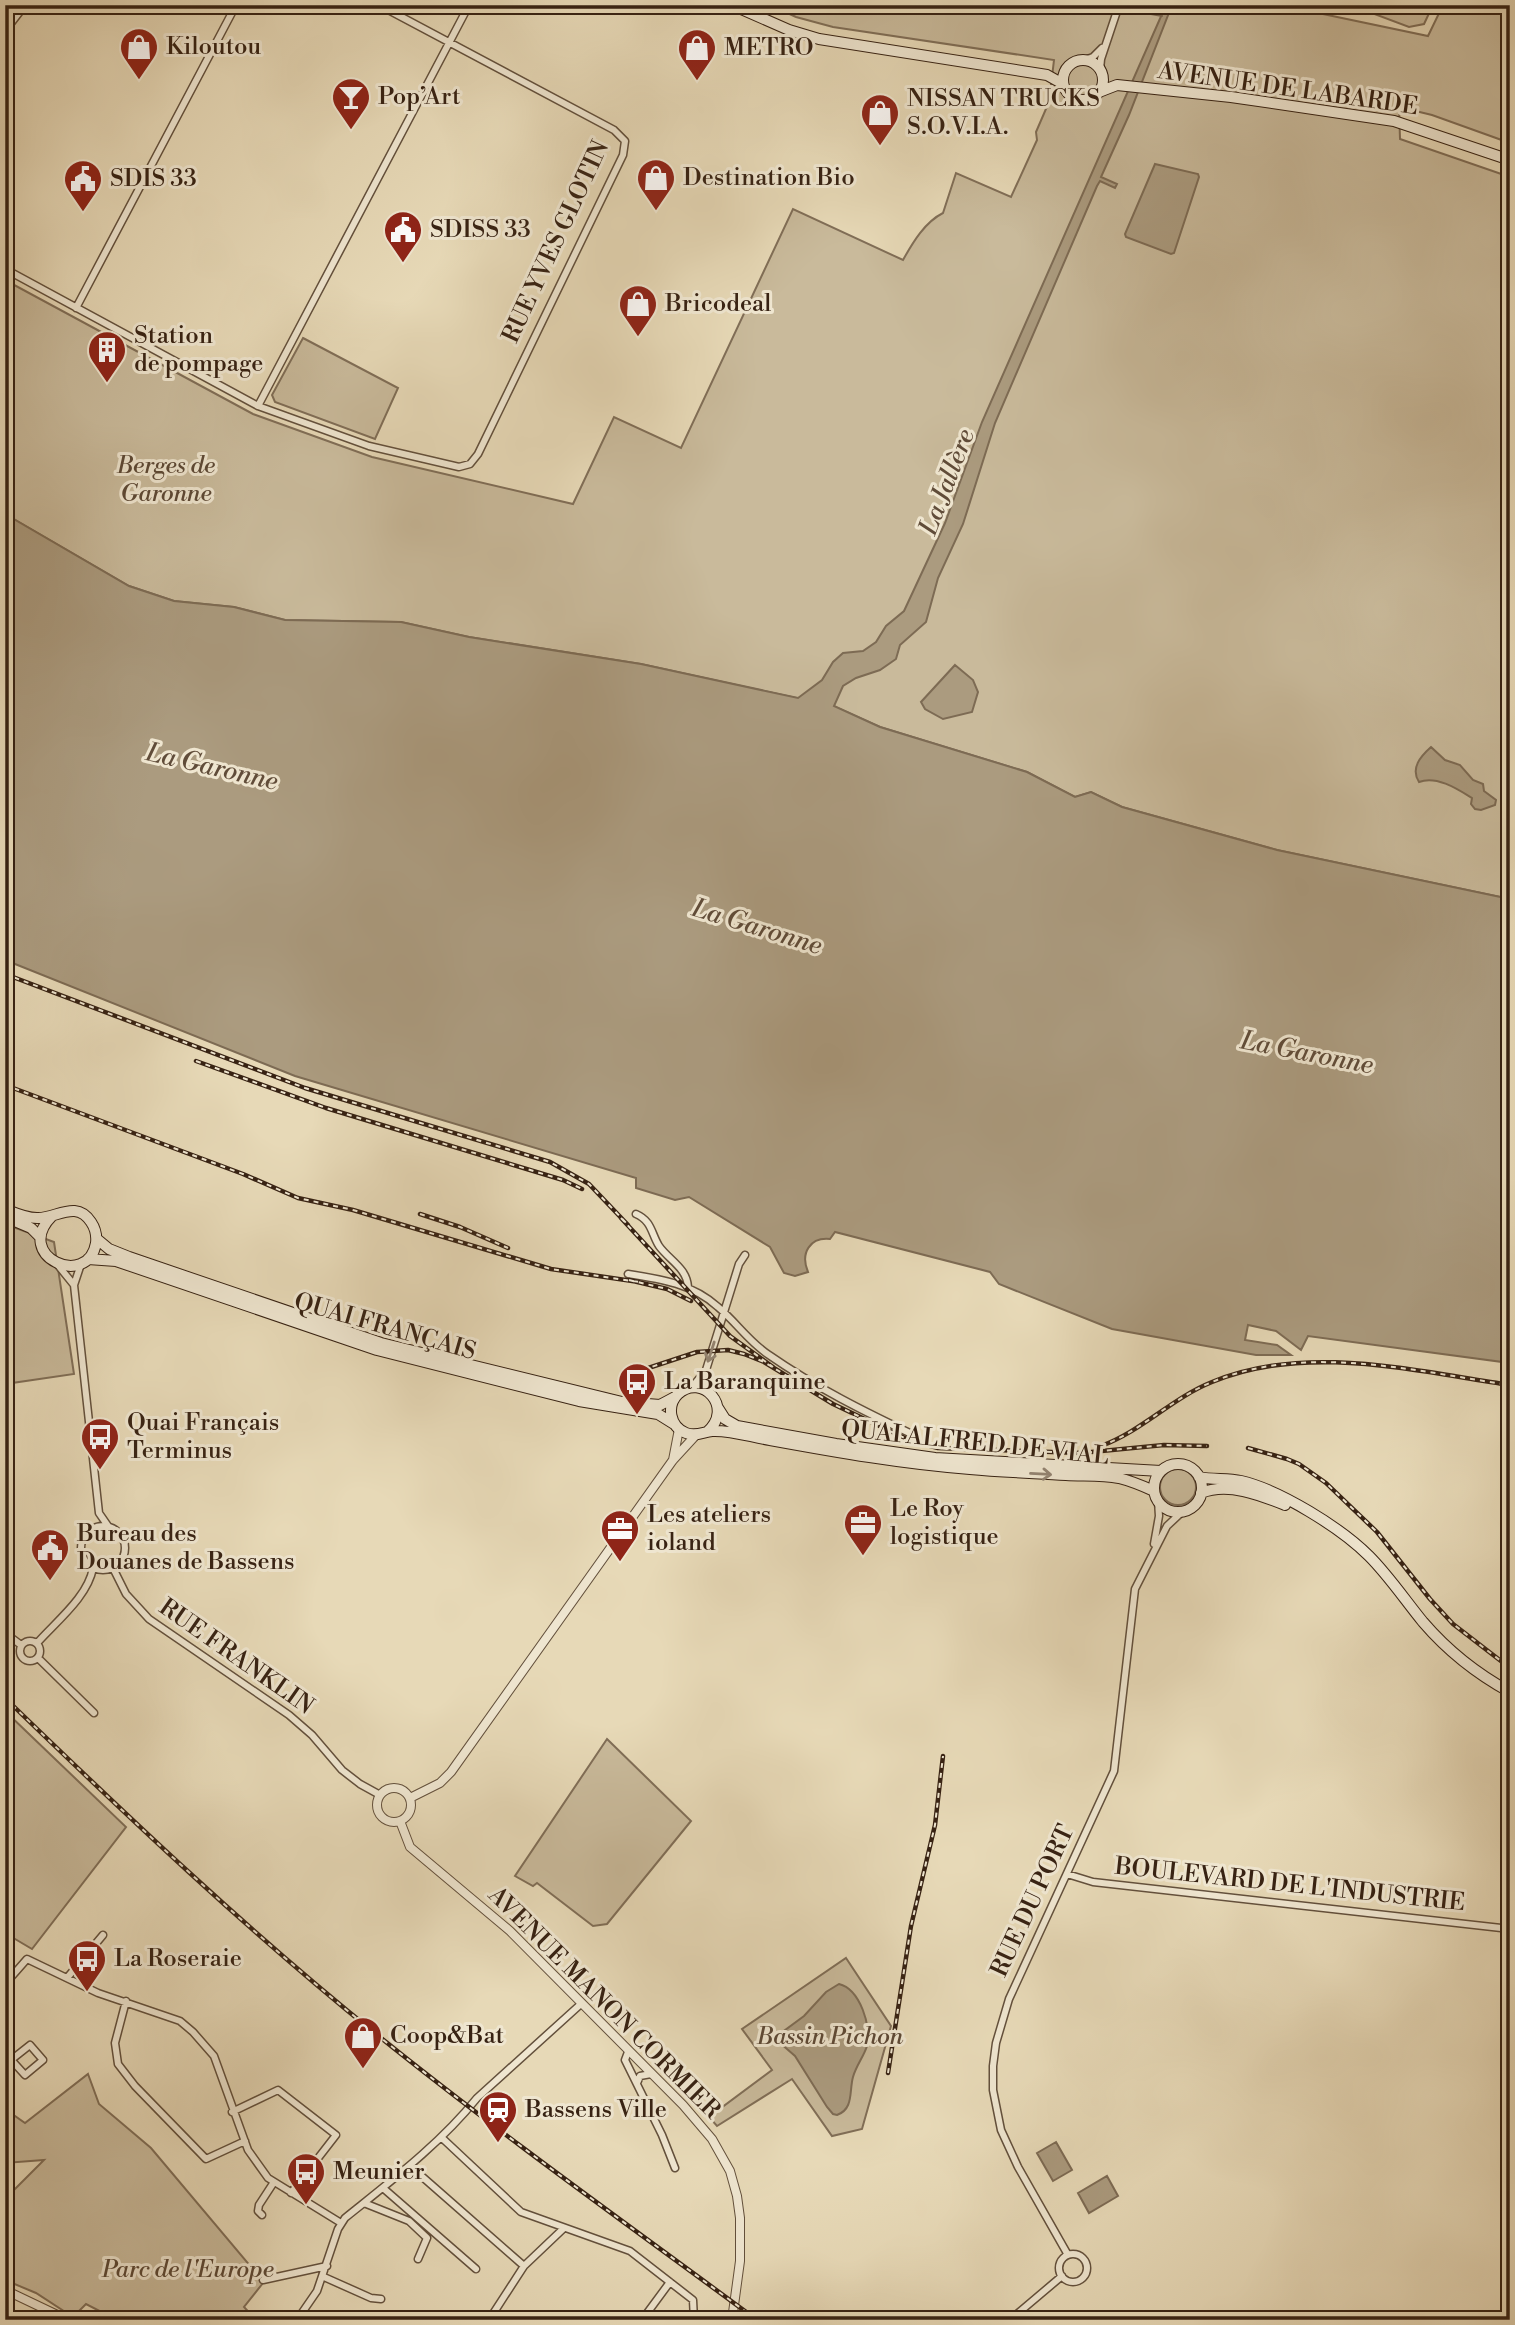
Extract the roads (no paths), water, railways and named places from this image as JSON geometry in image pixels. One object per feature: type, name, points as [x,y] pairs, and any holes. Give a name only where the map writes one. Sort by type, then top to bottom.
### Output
[{"type":"main road","points":[[733,5],[789,30],[819,39],[1047,75],[1063,84],[1068,94],[1078,100],[1090,100],[1100,92],[1117,85]]},
{"type":"main road","points":[[1047,75],[1085,60],[1094,63],[1101,71],[1103,81],[1100,92]]},
{"type":"main road","points":[[1063,84],[1066,69]]},
{"type":"main road","name":"AVENUE DE LABARDE","points":[[1101,71],[1117,85],[1134,88],[1242,99],[1394,121],[1510,160]]},
{"type":"main road","points":[[5,1209],[32,1218],[51,1216],[66,1210],[82,1213],[93,1223],[97,1239],[84,1261],[73,1266],[55,1263],[44,1252],[40,1237],[31,1228],[5,1217]]},
{"type":"main road","points":[[40,1237],[46,1221],[51,1216]]},
{"type":"main road","name":"QUAI FRANÇAIS","points":[[97,1239],[109,1249],[128,1257],[381,1343],[622,1402],[660,1405],[675,1397]]},
{"type":"main road","name":"QUAI FRANÇAIS","points":[[84,1261],[116,1261],[377,1350],[589,1403],[658,1415],[677,1427]]},
{"type":"main road","points":[[692,1388],[706,1390],[712,1395],[718,1408],[716,1422],[702,1433],[677,1427],[671,1410],[675,1397],[685,1389],[692,1388]]},
{"type":"main road","name":"QUAI ALFRED DE VIAL","points":[[718,1408],[725,1419],[737,1426],[911,1455],[984,1462],[1161,1471]]},
{"type":"main road","name":"QUAI ALFRED DE VIAL","points":[[702,1433],[720,1431],[867,1457],[938,1466],[1117,1478],[1156,1496]]},
{"type":"main road","points":[[1173,1464],[1191,1468],[1199,1477],[1201,1493],[1195,1505],[1183,1511],[1172,1511],[1156,1496],[1154,1483],[1161,1471],[1173,1464]]},
{"type":"main road","points":[[1199,1477],[1239,1480],[1298,1505],[1367,1554],[1448,1648],[1510,1692]]},
{"type":"main road","points":[[1201,1493],[1221,1488],[1243,1491],[1318,1519]]},
{"type":"street","points":[[5,31],[25,5]]},
{"type":"street","points":[[76,308],[236,5]]},
{"type":"street","points":[[379,5],[449,42]]},
{"type":"street","points":[[5,269],[258,406],[469,5]]},
{"type":"street","points":[[1101,71],[1101,59],[1119,5]]},
{"type":"street","points":[[1085,60],[1098,52],[1107,41]]},
{"type":"street","name":"RUE YVES GLOTIN","points":[[258,406],[369,446],[459,467],[470,464],[482,446],[626,146],[619,133],[449,42]]},
{"type":"street","points":[[636,1214],[648,1221],[659,1245],[686,1275],[688,1287]]},
{"type":"street","points":[[692,1388],[705,1370],[739,1264],[745,1255]]},
{"type":"street","points":[[84,1261],[74,1285],[99,1513],[108,1526],[120,1533],[125,1546],[123,1559],[113,1568],[99,1570],[87,1564],[81,1550],[84,1536],[92,1529],[99,1513]]},
{"type":"street","points":[[55,1263],[74,1285]]},
{"type":"street","points":[[628,1274],[688,1287],[704,1295],[771,1357],[836,1397],[916,1436]]},
{"type":"street","points":[[673,1460],[677,1427]]},
{"type":"street","points":[[410,1798],[440,1783],[460,1761],[673,1460],[702,1433]]},
{"type":"street","name":"RUE DU PORT","points":[[1152,1553],[1159,1516],[1156,1496]]},
{"type":"street","name":"RUE DU PORT","points":[[1068,2255],[1007,2147],[997,2113],[993,2066],[998,2032],[1009,1999],[1114,1771],[1132,1600],[1139,1579],[1170,1521],[1183,1511]]},
{"type":"street","points":[[92,1529],[108,1526]]},
{"type":"street","points":[[36,1642],[84,1590],[91,1580],[93,1568]]},
{"type":"street","name":"RUE FRANKLIN","points":[[113,1568],[126,1594],[149,1619],[289,1715],[312,1735],[342,1770],[380,1795]]},
{"type":"street","points":[[5,1633],[21,1645]]},
{"type":"street","points":[[29,1640],[36,1642],[40,1648],[38,1658],[30,1661],[21,1658],[21,1645],[29,1640]]},
{"type":"street","points":[[38,1658],[94,1713]]},
{"type":"street","points":[[388,1788],[398,1788],[410,1798],[408,1814],[400,1821],[389,1821],[380,1815],[376,1805],[380,1795],[388,1788]]},
{"type":"street","name":"AVENUE MANON CORMIER","points":[[400,1821],[411,1847],[488,1910],[682,2105],[712,2139],[734,2183],[741,2236],[732,2320]]},
{"type":"street","name":"BOULEVARD DE L'INDUSTRIE","points":[[1067,1874],[1093,1882],[1510,1929]]},
{"type":"street","points":[[67,1978],[103,1935]]},
{"type":"street","points":[[5,1984],[27,1959],[98,1993],[180,2021],[214,2056],[232,2112],[245,2141],[268,2178],[341,2223]]},
{"type":"street","points":[[126,2001],[115,2043],[118,2064],[135,2086],[206,2159],[245,2141]]},
{"type":"street","points":[[297,2320],[324,2277],[341,2223],[410,2166],[477,2098],[582,2003]]},
{"type":"street","points":[[5,2053],[11,2060],[25,2075],[43,2060],[30,2045],[11,2060]]},
{"type":"street","points":[[628,2052],[625,2060],[676,2168]]},
{"type":"street","points":[[637,2083],[640,2076],[651,2074]]},
{"type":"street","points":[[232,2112],[278,2090],[335,2135],[291,2193]]},
{"type":"street","points":[[441,2137],[521,2212],[630,2251],[693,2300],[694,2320]]},
{"type":"street","points":[[410,2166],[524,2266]]},
{"type":"street","points":[[262,2215],[258,2211],[259,2205],[274,2182]]},
{"type":"street","points":[[383,2188],[476,2269]]},
{"type":"street","points":[[364,2203],[409,2221],[427,2238],[418,2259]]},
{"type":"street","points":[[489,2320],[524,2266],[564,2228]]},
{"type":"street","points":[[1068,2255],[1082,2256],[1087,2269],[1079,2280],[1070,2281],[1062,2276],[1060,2264],[1068,2255]]},
{"type":"street","points":[[263,2280],[327,2266]]},
{"type":"street","points":[[1010,2320],[1062,2276]]},
{"type":"street","points":[[324,2277],[371,2298],[381,2299]]},
{"type":"street","points":[[642,2320],[670,2281]]},
{"type":"street","points":[[5,2290],[68,2320]]},
{"type":"street","points":[[403,2318],[415,2315],[424,2320]]},
{"type":"street","points":[[768,2320],[779,2315],[788,2320]]},
{"type":"water","name":"La Garonne","points":[[1166,5],[1172,5],[1129,115],[1101,177],[1117,184],[1115,188],[1100,181],[1097,186],[995,423],[963,524],[938,578],[926,622],[900,645],[896,659],[880,670],[856,678],[843,686],[834,706],[880,727],[1027,772],[1075,797],[1091,792],[1122,807],[1277,850],[1510,899],[1510,1363],[1308,1336],[1301,1350],[1276,1331],[1248,1325],[1245,1340],[1277,1345],[1291,1355],[1256,1355],[1112,1329],[999,1284],[990,1272],[835,1232],[830,1239],[817,1241],[808,1248],[805,1259],[808,1272],[795,1276],[784,1273],[770,1247],[689,1197],[675,1200],[636,1188],[636,1178],[295,1076],[5,960],[5,514],[129,586],[174,601],[234,607],[285,620],[401,622],[469,637],[641,664],[798,698],[822,680],[833,662],[843,653],[863,651],[876,642],[886,626],[904,611],[945,523],[982,422]]},
{"type":"water","points":[[1155,164],[1198,174],[1199,177],[1174,253],[1171,254],[1126,237],[1125,234]]},
{"type":"water","points":[[955,665],[973,680],[978,692],[972,712],[943,719],[925,709],[921,702]]},
{"type":"water","points":[[1431,747],[1445,760],[1460,765],[1473,780],[1483,784],[1484,791],[1496,800],[1495,805],[1481,810],[1475,809],[1471,804],[1472,798],[1454,788],[1433,780],[1419,782],[1416,767],[1420,758]]},
{"type":"water","name":"Bassin Pichon","points":[[839,1984],[853,1993],[863,2010],[868,2038],[866,2050],[853,2077],[848,2104],[837,2115],[827,2107],[795,2056],[780,2043],[777,2036],[804,2016],[826,1992]]},
{"type":"water","points":[[1056,2142],[1072,2170],[1053,2181],[1037,2153]]},
{"type":"water","points":[[1107,2176],[1118,2196],[1089,2213],[1078,2193]]},
{"type":"waterway","points":[[1129,10],[1162,16]]},
{"type":"railway","points":[[5,974],[305,1088],[550,1162],[589,1184],[628,1225]]},
{"type":"railway","points":[[196,1061],[326,1108],[563,1180],[582,1189]]},
{"type":"railway","points":[[5,1085],[243,1174],[298,1198],[353,1210],[551,1269],[639,1282]]},
{"type":"railway","points":[[420,1214],[460,1227],[508,1248]]},
{"type":"railway","points":[[621,1218],[730,1336],[773,1367]]},
{"type":"railway","points":[[629,1280],[667,1289],[691,1301]]},
{"type":"railway","points":[[624,1376],[697,1352],[728,1350],[764,1362],[833,1404],[911,1441],[938,1448],[1081,1453],[1164,1445],[1207,1446]]},
{"type":"railway","points":[[1101,1446],[1130,1432],[1212,1382],[1248,1370],[1285,1364],[1360,1364],[1510,1385]]},
{"type":"railway","points":[[1248,1448],[1299,1464],[1326,1483],[1377,1532],[1453,1624],[1510,1668]]},
{"type":"railway","points":[[5,1698],[189,1872],[332,1998],[474,2110],[757,2320]]},
{"type":"railway","points":[[888,2073],[911,1926],[935,1825],[943,1756]]},
{"type":"place","name":"Kiloutou","points":[[139,81]]},
{"type":"place","name":"METRO","points":[[697,82]]},
{"type":"place","name":"Pop’Art","points":[[351,131]]},
{"type":"place","name":"NISSAN TRUCKS S.O.V.I.A.","points":[[880,147]]},
{"type":"place","name":"Destination Bio","points":[[656,212]]},
{"type":"place","name":"SDIS 33","points":[[83,213]]},
{"type":"place","name":"SDISS 33","points":[[403,264]]},
{"type":"place","name":"Bricodeal","points":[[638,338]]},
{"type":"place","name":"Station de pompage","points":[[107,384]]},
{"type":"place","name":"La Baranquine","points":[[637,1416]]},
{"type":"place","name":"Quai Français Terminus","points":[[100,1471]]},
{"type":"place","name":"Le Roy logistique","points":[[863,1557]]},
{"type":"place","name":"Les ateliers ioland","points":[[620,1563]]},
{"type":"place","name":"Bureau des Douanes de Bassens","points":[[50,1582]]},
{"type":"place","name":"La Roseraie","points":[[87,1993]]},
{"type":"place","name":"Coop&Bat","points":[[363,2070]]},
{"type":"place","name":"Bassens Ville","points":[[498,2144]]},
{"type":"place","name":"Meunier","points":[[306,2206]]},
{"type":"park label","name":"Berges de Garonne","points":[[166,480]]},
{"type":"park label","name":"Parc de l'Europe","points":[[188,2270]]},
{"type":"water label","name":"La Jallère","points":[[947,482]]}]
